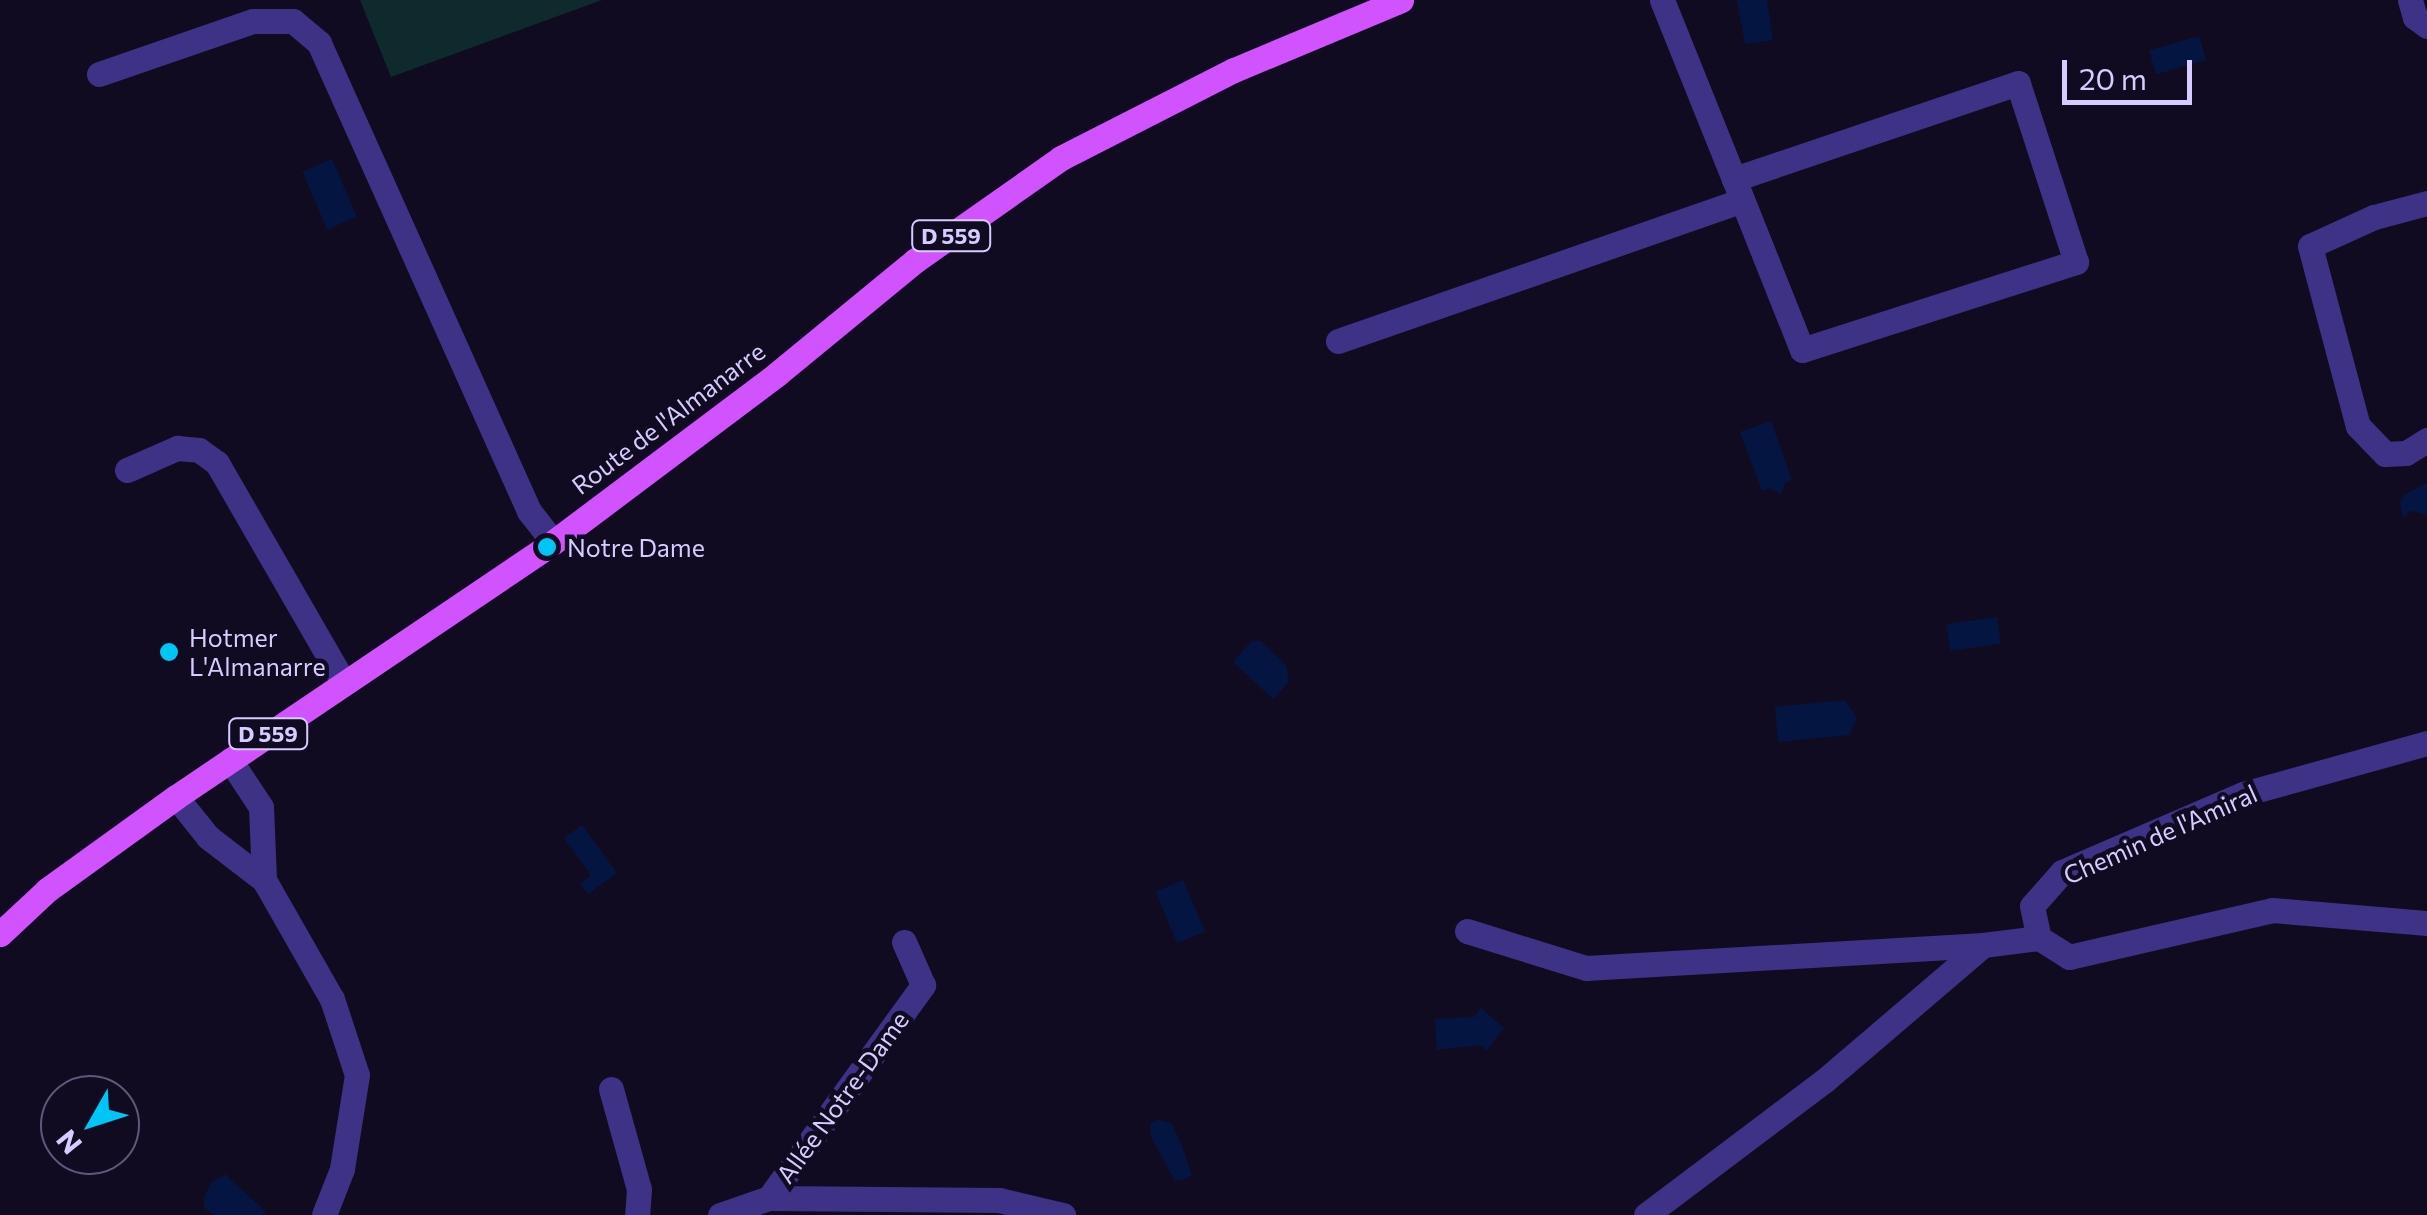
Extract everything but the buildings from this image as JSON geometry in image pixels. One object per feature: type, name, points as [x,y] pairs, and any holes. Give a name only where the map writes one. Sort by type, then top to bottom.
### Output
[{"type":"main road","name":"Route de l'Almanarre","points":[[0,934],[47,890],[176,797],[553,542],[777,374],[916,260],[1060,158],[1234,70],[1401,0]]},
{"type":"street","points":[[1338,342],[1738,190],[2018,83],[2076,262],[1802,350],[1738,190],[1662,0]]},
{"type":"street","points":[[2410,0],[2415,17],[2427,26]]},
{"type":"street","points":[[99,74],[253,22],[293,21],[319,44],[529,511],[553,542]]},
{"type":"street","points":[[2427,203],[2374,218],[2310,246],[2358,426],[2385,454],[2406,453],[2427,440]]},
{"type":"street","points":[[126,470],[177,448],[199,450],[217,463],[344,683]]},
{"type":"street","name":"Chemin de l'Amiral","points":[[2039,938],[2032,906],[2062,872],[2244,794],[2427,744]]},
{"type":"street","points":[[230,760],[261,807],[264,880]]},
{"type":"street","points":[[176,797],[208,838],[264,880],[332,1000],[356,1075],[342,1169],[324,1215]]},
{"type":"street","points":[[1467,931],[1586,968],[1984,945],[2039,938],[2068,957],[2272,910],[2427,924]]},
{"type":"street","name":"Allée Notre-Dame","points":[[768,1198],[923,985],[904,942]]},
{"type":"street","points":[[1646,1215],[1824,1081],[1984,945]]},
{"type":"street","points":[[611,1090],[638,1189],[636,1215]]},
{"type":"street","name":"Allée Notre-Dame","points":[[720,1215],[768,1198],[999,1200],[1063,1215]]},
{"type":"green space","points":[[360,0],[602,0],[391,77]]},
{"type":"water","points":[[1737,0],[1767,0],[1773,40],[1745,44]]},
{"type":"water","points":[[2199,36],[2206,60],[2156,74],[2149,50]]},
{"type":"water","points":[[332,159],[357,217],[327,229],[303,172]]},
{"type":"water","points":[[1771,421],[1792,480],[1785,483],[1781,494],[1769,488],[1762,491],[1740,432]]},
{"type":"water","points":[[2427,483],[2427,514],[2411,511],[2403,518],[2400,503],[2404,495]]},
{"type":"water","points":[[1997,617],[2001,644],[1950,651],[1946,624]]},
{"type":"water","points":[[1252,641],[1261,641],[1286,665],[1289,682],[1273,699],[1233,662]]},
{"type":"water","points":[[1845,700],[1857,718],[1849,735],[1778,742],[1775,707]]},
{"type":"water","points":[[582,825],[617,873],[588,894],[580,884],[591,875],[564,838]]},
{"type":"water","points":[[1183,880],[1205,932],[1177,943],[1155,892]]},
{"type":"water","points":[[1481,1008],[1504,1028],[1487,1050],[1480,1045],[1437,1050],[1435,1019],[1474,1017]]},
{"type":"water","points":[[1158,1119],[1172,1124],[1182,1146],[1192,1175],[1183,1180],[1175,1181],[1151,1137],[1150,1124]]},
{"type":"water","points":[[225,1174],[266,1212],[213,1215],[204,1207],[204,1197],[212,1182]]},
{"type":"place","name":"Notre Dame","points":[[547,547]]},
{"type":"place","name":"Hotmer L'Almanarre","points":[[169,652]]}]
